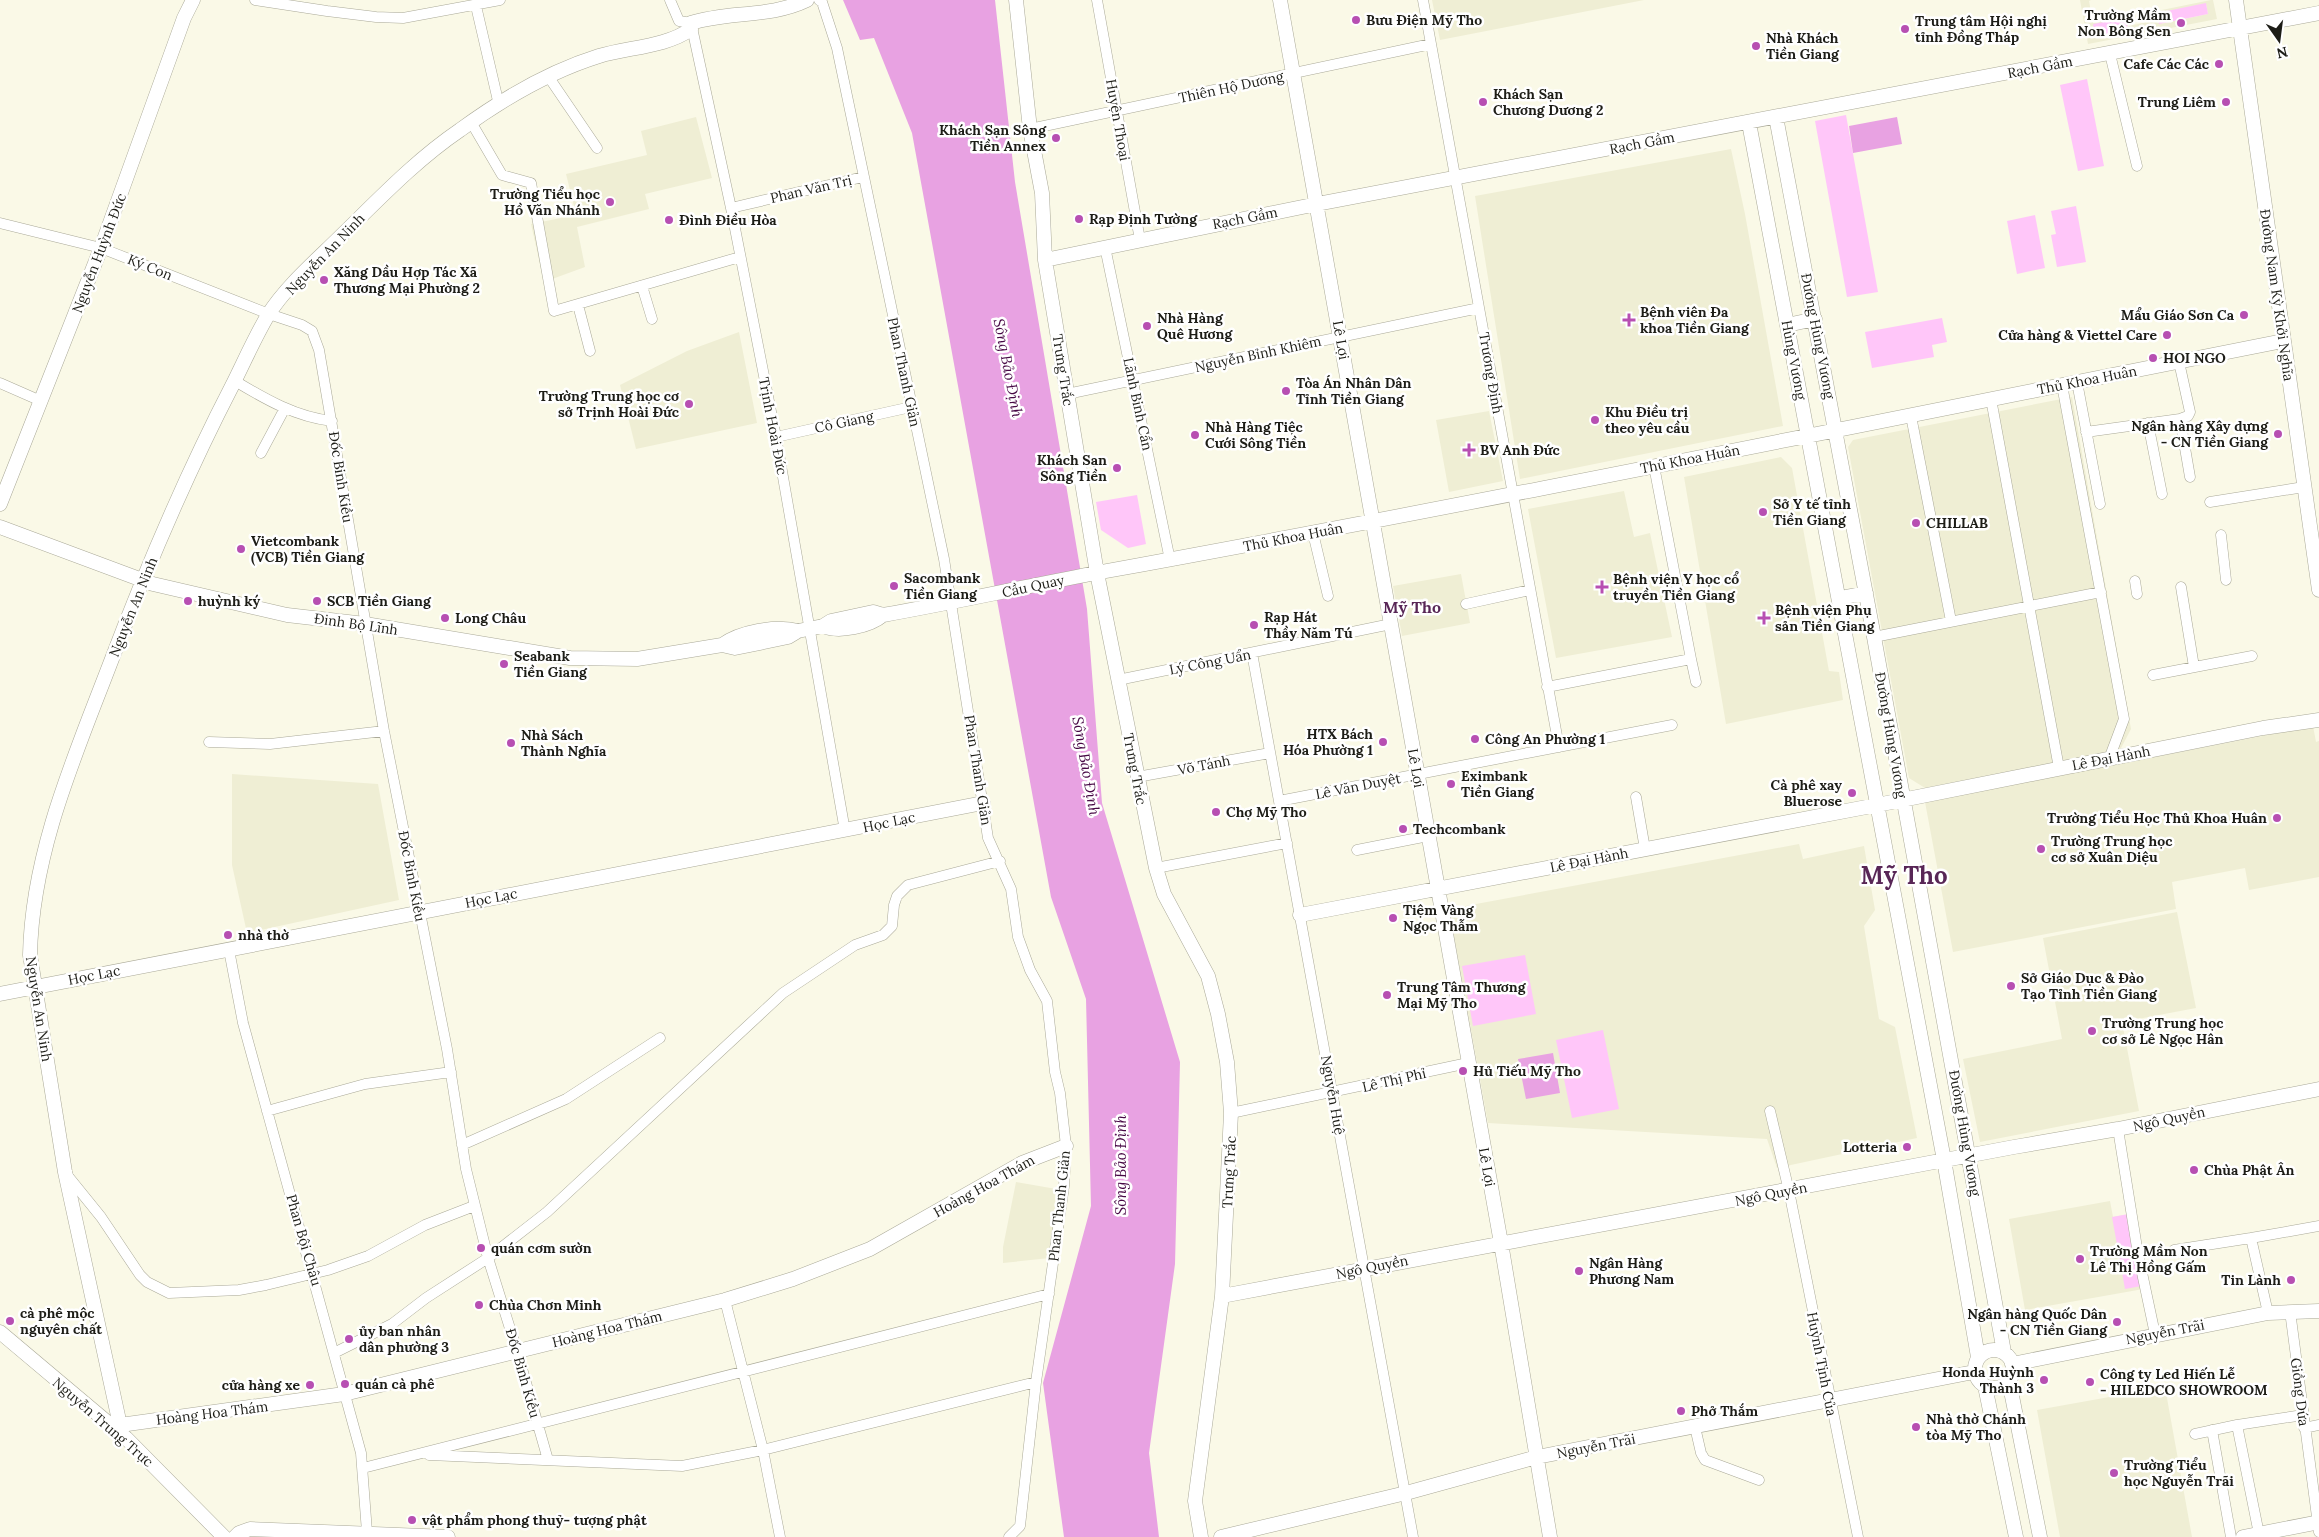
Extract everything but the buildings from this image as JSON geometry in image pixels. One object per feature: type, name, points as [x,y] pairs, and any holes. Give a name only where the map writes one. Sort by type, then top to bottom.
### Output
[{"type":"main road","name":"Nguyễn Huỳnh Đức","points":[[0,504],[101,248],[184,18],[193,0]]},
{"type":"main road","name":"Nguyễn An Ninh","points":[[116,1426],[65,1172],[30,955],[31,912],[46,842],[79,746],[142,580],[208,432],[269,314],[297,280],[409,169],[471,122],[548,76],[600,56],[680,37],[691,26],[704,19],[774,10],[807,0]]},
{"type":"main road","name":"Trưng Trắc","points":[[1016,0],[1030,129],[1042,193],[1045,260],[1067,394],[1092,574],[1118,680],[1156,868],[1164,894],[1208,976],[1225,1052],[1232,1113],[1222,1296],[1195,1502],[1200,1533]]},
{"type":"main road","name":"Lê Lợi","points":[[1280,0],[1295,74],[1501,1243],[1550,1537]]},
{"type":"main road","name":"Đường Nam Kỳ Khởi Nghĩa","points":[[2236,0],[2319,590]]},
{"type":"main road","name":"Rạch Gầm","points":[[1045,260],[1317,204],[2319,14]]},
{"type":"main road","name":"Đường Hùng Vương","points":[[1776,117],[2008,1358]]},
{"type":"main road","name":"Hùng Vương","points":[[1749,123],[1840,598]]},
{"type":"main road","points":[[1787,325],[1815,319]]},
{"type":"main road","name":"Thủ Khoa Huân","points":[[1092,574],[1373,522],[2283,341]]},
{"type":"main road","name":"Đinh Bộ Lĩnh","points":[[0,526],[142,580],[191,594],[287,615],[365,624],[570,658],[637,658],[722,645],[733,638],[786,627],[810,628],[831,620],[873,612],[883,615],[970,599]]},
{"type":"main road","name":"Cầu Quay","points":[[970,599],[1092,574]]},
{"type":"main road","points":[[1840,598],[1866,593]]},
{"type":"main road","name":"Đường Hùng Vương","points":[[1840,598],[1944,1160],[1978,1357]]},
{"type":"main road","name":"Lê Đại Hành","points":[[1300,915],[1903,800],[2263,728],[2319,720]]},
{"type":"main road","name":"Học Lạc","points":[[0,994],[983,803]]},
{"type":"main road","name":"Ngô Quyền","points":[[1222,1296],[1789,1191],[1969,1155],[2118,1129],[2319,1089]]},
{"type":"main road","name":"Hoàng Hoa Thám","points":[[116,1426],[344,1394],[725,1300],[793,1279],[870,1249],[1022,1163],[1066,1146]]},
{"type":"main road","name":"Nguyễn Trãi","points":[[1978,1357],[1990,1350],[1998,1349],[2008,1358],[2268,1313],[2319,1311]]},
{"type":"main road","name":"Nguyễn Trung Trực","points":[[0,1332],[116,1426],[224,1537]]},
{"type":"main road","points":[[1978,1357],[1974,1372],[1980,1383],[1985,1386],[1998,1388],[2009,1381],[2012,1376],[2008,1358]]},
{"type":"main road","name":"Nguyễn Trãi","points":[[1221,1537],[1406,1493],[1537,1457],[1974,1372]]},
{"type":"main road","points":[[2009,1381],[2040,1537]]},
{"type":"main road","points":[[1985,1386],[2016,1537]]},
{"type":"main road","points":[[2243,1537],[2319,1526]]},
{"type":"main road","points":[[235,1537],[239,1533],[250,1529],[366,1532],[448,1537]]},
{"type":"street","points":[[255,0],[376,17],[403,18],[476,6],[500,0]]},
{"type":"street","points":[[670,0],[679,22],[691,26]]},
{"type":"street","name":"Phan Thanh Giản","points":[[819,0],[822,2],[828,15],[837,48],[953,603],[988,838],[993,853],[1000,861],[1011,889],[1018,936],[1030,970],[1047,1001],[1066,1146],[1064,1186],[1036,1382],[1020,1526],[1009,1537]]},
{"type":"street","name":"Huyện Thoại","points":[[1097,0],[1115,111],[1140,240]]},
{"type":"street","name":"Trương Định","points":[[1422,0],[1559,747]]},
{"type":"street","points":[[476,6],[499,105]]},
{"type":"street","name":"Trịnh Hoài Đức","points":[[691,26],[731,208],[776,437],[845,831]]},
{"type":"street","name":"Thiên Hộ Dương","points":[[1030,129],[1431,44]]},
{"type":"street","points":[[2110,54],[2136,166]]},
{"type":"street","points":[[548,76],[597,148]]},
{"type":"street","points":[[471,122],[502,175],[531,183],[554,311],[740,257]]},
{"type":"street","name":"Phan Văn Trị","points":[[731,208],[863,178]]},
{"type":"street","name":"Ký Con","points":[[0,223],[101,248],[269,314]]},
{"type":"street","name":"Lãnh Binh Cẩn","points":[[1106,247],[1170,560]]},
{"type":"street","points":[[642,286],[652,319]]},
{"type":"street","points":[[578,304],[590,351]]},
{"type":"street","name":"Nguyễn Bỉnh Khiêm","points":[[1067,394],[1479,308]]},
{"type":"street","name":"Đốc Binh Kiều","points":[[269,314],[302,325],[312,331],[319,350],[384,731],[418,914],[451,1072],[462,1145],[474,1206],[548,1460]]},
{"type":"street","points":[[2086,432],[2180,419],[2188,416],[2190,412],[2180,362]]},
{"type":"street","points":[[235,380],[285,408],[312,419],[332,421]]},
{"type":"street","points":[[2077,382],[2100,504]]},
{"type":"street","points":[[0,383],[41,401]]},
{"type":"street","points":[[2062,385],[2124,719],[2109,759]]},
{"type":"street","points":[[1991,399],[2059,768]]},
{"type":"street","name":"Cô Giang","points":[[776,437],[912,407]]},
{"type":"street","points":[[261,453],[285,408]]},
{"type":"street","points":[[1911,416],[1951,621]]},
{"type":"street","points":[[2180,419],[2190,477]]},
{"type":"street","points":[[2148,423],[2162,494]]},
{"type":"street","points":[[1654,466],[1696,682]]},
{"type":"street","points":[[2210,502],[2304,487]]},
{"type":"street","points":[[1313,533],[1328,596]]},
{"type":"street","points":[[2221,535],[2226,580]]},
{"type":"street","points":[[2135,581],[2137,594]]},
{"type":"street","points":[[2181,587],[2194,667]]},
{"type":"street","points":[[1466,604],[1530,590]]},
{"type":"street","points":[[1874,637],[2101,592]]},
{"type":"street","name":"Lý Công Uẩn","points":[[1118,680],[1391,624]]},
{"type":"street","name":"Nguyễn Huệ","points":[[1252,653],[1413,1537]]},
{"type":"street","points":[[2153,675],[2252,656]]},
{"type":"street","points":[[1547,687],[1691,659]]},
{"type":"street","name":"Lê Văn Duyệt","points":[[1279,801],[1672,725]]},
{"type":"street","points":[[209,742],[270,744],[384,731]]},
{"type":"street","name":"Võ Tánh","points":[[1137,778],[1270,753]]},
{"type":"street","points":[[1636,796],[1646,849]]},
{"type":"street","points":[[1357,850],[1428,836]]},
{"type":"street","points":[[1156,868],[1287,843]]},
{"type":"street","points":[[334,1353],[392,1324],[426,1298],[488,1258],[547,1212],[783,993],[855,945],[883,935],[892,926],[894,905],[901,890],[908,885],[1000,861]]},
{"type":"street","name":"Phan Bội Châu","points":[[229,950],[243,1023],[313,1274],[363,1468],[366,1532]]},
{"type":"street","points":[[462,1145],[566,1099],[660,1038]]},
{"type":"street","name":"Lê Thị Phỉ","points":[[1232,1113],[1468,1063]]},
{"type":"street","points":[[268,1111],[365,1084],[451,1072]]},
{"type":"street","name":"Huỳnh Tịnh Của","points":[[1770,1112],[1789,1191],[1829,1400],[1858,1537]]},
{"type":"street","points":[[2118,1129],[2138,1254],[2154,1334]]},
{"type":"street","points":[[65,1172],[101,1216],[140,1275],[147,1282],[170,1293],[239,1290],[313,1274],[368,1256],[425,1225],[474,1206]]},
{"type":"street","points":[[2174,1250],[2319,1226]]},
{"type":"street","points":[[2251,1238],[2268,1313]]},
{"type":"street","points":[[363,1468],[1049,1294]]},
{"type":"street","points":[[725,1300],[763,1450],[780,1537]]},
{"type":"street","name":"Giồng Dứa","points":[[2290,1311],[2304,1428],[2319,1526]]},
{"type":"street","points":[[417,1454],[682,1466],[763,1450],[1036,1382]]},
{"type":"street","points":[[2195,1434],[2237,1425],[2303,1415]]},
{"type":"street","points":[[2237,1425],[2259,1534]]},
{"type":"street","points":[[2304,1428],[2319,1425]]},
{"type":"street","points":[[1695,1427],[1705,1460],[1759,1480]]},
{"type":"street","points":[[2212,1430],[2231,1537]]},
{"type":"shaded area","points":[[1432,0],[1644,0],[1440,40]]},
{"type":"shaded area","name":"Trường Mầm Non Bông Sen","points":[[2080,0],[2091,0],[2089,1],[2093,23],[2127,17],[2128,26],[2148,22],[2147,13],[2213,0],[2217,19],[2088,44]],"holes":[[[2206,4],[2208,14],[2160,24]]]},
{"type":"shaded area","points":[[2206,3],[2208,14],[2159,24],[2157,13]]},
{"type":"shaded area","points":[[2126,18],[2128,31],[2095,37],[2093,24]]},
{"type":"shaded area","points":[[2087,79],[2104,166],[2078,171],[2060,85]]},
{"type":"shaded area","points":[[1846,115],[1878,292],[1847,297],[1815,121]]},
{"type":"shaded area","name":"Trường Tiểu học Hồ Văn Nhánh","points":[[696,117],[712,178],[645,194],[649,209],[577,227],[585,267],[544,282],[531,224],[566,217],[565,212],[575,210],[566,174],[647,155],[641,131]]},
{"type":"shaded area","name":"Bệnh viện Đa khoa Tiền Giang","points":[[1731,149],[1745,214],[1783,426],[1520,479],[1475,196]]},
{"type":"shaded area","points":[[2076,206],[2086,262],[2057,267],[2051,235],[2056,234],[2051,211]]},
{"type":"shaded area","points":[[2035,215],[2045,268],[2017,274],[2007,221]]},
{"type":"shaded area","points":[[1942,318],[1947,342],[1932,345],[1934,357],[1872,368],[1865,332]]},
{"type":"shaded area","name":"Trường Trung học cơ sở Trịnh Hoài Đức","points":[[739,332],[757,423],[636,449],[620,385],[687,351]]},
{"type":"shaded area","points":[[2072,397],[2131,729],[2120,750],[1925,788],[1909,778],[1848,447],[1853,440]]},
{"type":"shaded area","name":"BV Anh Đức","points":[[1489,411],[1503,481],[1449,492],[1436,420]]},
{"type":"shaded area","name":"Bệnh viện Phụ sản Tiền Giang","points":[[1781,457],[1792,468],[1829,671],[1839,672],[1843,700],[1726,724],[1684,477]]},
{"type":"shaded area","name":"Bệnh viện Y học cổ truyền Tiền Giang","points":[[1624,491],[1634,537],[1650,533],[1672,637],[1556,658],[1528,509]]},
{"type":"shaded area","points":[[1137,495],[1146,544],[1128,548],[1101,530],[1096,502]]},
{"type":"shaded area","points":[[1461,574],[1470,623],[1402,636],[1393,586]]},
{"type":"shaded area","points":[[2313,726],[2316,742],[2319,741],[2319,877],[2249,890],[2245,868],[2172,882],[2176,909],[1953,952],[1925,802]]},
{"type":"shaded area","points":[[232,774],[378,784],[399,900],[247,933],[232,865]]},
{"type":"shaded area","points":[[1799,844],[1803,859],[1864,846],[1875,910],[1864,926],[1879,1019],[1895,1027],[1917,1138],[1777,1168],[1767,1139],[1488,1123],[1449,909]]},
{"type":"shaded area","name":"Trường Trung học cơ sở Lê Ngọc Hân","points":[[2177,912],[2196,1008],[2122,1022],[2139,1111],[1980,1142],[1963,1059],[2062,1039],[2043,938]]},
{"type":"shaded area","points":[[1525,955],[1536,1014],[1473,1026],[1462,966]]},
{"type":"shaded area","points":[[1603,1030],[1619,1109],[1572,1118],[1556,1040]]},
{"type":"shaded area","points":[[1016,1182],[1062,1190],[1050,1258],[1003,1263],[1003,1247]]},
{"type":"shaded area","name":"Trường Mầm Non Lê Thị Hồng Gấm","points":[[2110,1201],[2113,1217],[2136,1213],[2149,1288],[2025,1310],[2009,1219]]},
{"type":"shaded area","points":[[2134,1213],[2147,1285],[2125,1289],[2112,1217]]},
{"type":"shaded area","name":"Trường Tiểu học Nguyễn Trãi","points":[[2165,1387],[2192,1537],[2060,1537],[2037,1410]]},
{"type":"water","name":"Sông Bảo Định","points":[[843,0],[995,0],[1015,182],[1087,609],[1102,803],[1180,1062],[1175,1264],[1149,1453],[1159,1537],[1064,1537],[1043,1383],[1091,1206],[1086,999],[1051,897],[912,133],[874,38],[860,40]]},
{"type":"water","points":[[1897,117],[1902,144],[1853,153],[1849,126]]},
{"type":"water","points":[[1553,1053],[1560,1093],[1526,1099],[1518,1059]]},
{"type":"place","name":"Bưu Điện Mỹ Tho","points":[[1356,20]]},
{"type":"place","name":"Trường Mầm Non Bông Sen","points":[[2181,23]]},
{"type":"place","name":"Trung tâm Hội nghị tỉnh Đồng Tháp","points":[[1905,29]]},
{"type":"place","name":"Nhà Khách Tiền Giang","points":[[1756,46]]},
{"type":"place","name":"Cafe Các Các","points":[[2219,64]]},
{"type":"place","name":"Khách Sạn Chương Dương 2","points":[[1483,102]]},
{"type":"place","name":"Trung Liêm","points":[[2226,102]]},
{"type":"place","name":"Khách Sạn Sông Tiền Annex","points":[[1056,138]]},
{"type":"place","name":"Trường Tiểu học Hồ Văn Nhánh","points":[[610,202]]},
{"type":"place","name":"Rạp Định Tường","points":[[1079,219]]},
{"type":"place","name":"Đình Điều Hòa","points":[[669,220]]},
{"type":"place","name":"Xăng Dầu Hợp Tác Xã Thương Mại Phường 2","points":[[324,280]]},
{"type":"place","name":"Mẩu Giáo Sơn Ca","points":[[2244,315]]},
{"type":"place","name":"Bệnh viện Đa khoa Tiền Giang","points":[[1629,320]]},
{"type":"place","name":"Nhà Hàng Quê Hương","points":[[1147,326]]},
{"type":"place","name":"Cửa hàng & Viettel Care","points":[[2167,335]]},
{"type":"place","name":"HOI NGO","points":[[2153,358]]},
{"type":"place","name":"Tòa Án Nhân Dân Tỉnh Tiền Giang","points":[[1286,391]]},
{"type":"place","name":"Trường Trung học cơ sở Trịnh Hoài Đức","points":[[689,404]]},
{"type":"place","name":"Khu Điều trị theo yêu cầu","points":[[1595,420]]},
{"type":"place","name":"Ngân hàng Xây dựng - CN Tiền Giang","points":[[2278,434]]},
{"type":"place","name":"Nhà Hàng Tiệc Cưới Sông Tiền","points":[[1195,435]]},
{"type":"place","name":"BV Anh Đức","points":[[1469,450]]},
{"type":"place","name":"Khách Sạn Sông Tiền","points":[[1117,468]]},
{"type":"place","name":"Sở Y tế tỉnh Tiền Giang","points":[[1763,512]]},
{"type":"place","name":"CHILLAB","points":[[1916,523]]},
{"type":"place","name":"Vietcombank (VCB) Tiền Giang","points":[[241,549]]},
{"type":"place","name":"Sacombank Tiền Giang","points":[[894,586]]},
{"type":"place","name":"Bệnh viện Y học cổ truyền Tiền Giang","points":[[1602,587]]},
{"type":"place","name":"huỳnh ký","points":[[188,601]]},
{"type":"place","name":"SCB Tiền Giang","points":[[317,601]]},
{"type":"place","name":"Long Châu","points":[[445,618]]},
{"type":"place","name":"Bệnh viện Phụ sản Tiền Giang","points":[[1764,618]]},
{"type":"place","name":"Rạp Hát Thầy Năm Tú","points":[[1254,625]]},
{"type":"place","name":"Seabank Tiền Giang","points":[[504,664]]},
{"type":"place","name":"Công An Phường 1","points":[[1475,739]]},
{"type":"place","name":"HTX Bách Hóa Phường 1","points":[[1383,742]]},
{"type":"place","name":"Nhà Sách Thành Nghĩa","points":[[511,743]]},
{"type":"place","name":"Eximbank Tiền Giang","points":[[1451,784]]},
{"type":"place","name":"Cà phê xay Bluerose","points":[[1852,793]]},
{"type":"place","name":"Chợ Mỹ Tho","points":[[1216,812]]},
{"type":"place","name":"Trường Tiểu Học Thủ Khoa Huân","points":[[2277,818]]},
{"type":"place","name":"Techcombank","points":[[1403,829]]},
{"type":"place","name":"Trường Trung học cơ sở Xuân Diệu","points":[[2041,849]]},
{"type":"place","name":"Tiệm Vàng Ngọc Thẫm","points":[[1393,918]]},
{"type":"place","name":"nhà thờ","points":[[228,935]]},
{"type":"place","name":"Sở Giáo Dục & Đào Tạo Tỉnh Tiền Giang","points":[[2011,986]]},
{"type":"place","name":"Trung Tâm Thương Mại Mỹ Tho","points":[[1387,995]]},
{"type":"place","name":"Trường Trung học cơ sở Lê Ngọc Hân","points":[[2092,1031]]},
{"type":"place","name":"Hủ Tiếu Mỹ Tho","points":[[1463,1071]]},
{"type":"place","name":"Lotteria","points":[[1907,1147]]},
{"type":"place","name":"Chùa Phật Ân","points":[[2194,1170]]},
{"type":"place","name":"quán cơm sườn","points":[[481,1248]]},
{"type":"place","name":"Trường Mầm Non Lê Thị Hồng Gấm","points":[[2080,1259]]},
{"type":"place","name":"Ngân Hàng Phương Nam","points":[[1579,1271]]},
{"type":"place","name":"Tin Lành","points":[[2291,1280]]},
{"type":"place","name":"Chùa Chơn Minh","points":[[479,1305]]},
{"type":"place","name":"cà phê mộc nguyên chất","points":[[10,1321]]},
{"type":"place","name":"Ngân hàng Quốc Dân - CN Tiền Giang","points":[[2117,1322]]},
{"type":"place","name":"ủy ban nhân dân phường 3","points":[[349,1339]]},
{"type":"place","name":"Honda Huỳnh Thành 3","points":[[2044,1380]]},
{"type":"place","name":"Công ty Led Hiến Lễ - HILEDCO SHOWROOM","points":[[2090,1382]]},
{"type":"place","name":"quán cà phê","points":[[345,1384]]},
{"type":"place","name":"cửa hàng xe","points":[[310,1385]]},
{"type":"place","name":"Phở Thắm","points":[[1681,1411]]},
{"type":"place","name":"Nhà thờ Chánh tòa Mỹ Tho","points":[[1916,1427]]},
{"type":"place","name":"Trường Tiểu học Nguyễn Trãi","points":[[2114,1473]]},
{"type":"place","name":"vật phẩm phong thuỷ- tượng phật","points":[[412,1520]]},
{"type":"district","name":"Mỹ Tho","points":[[1412,607]]},
{"type":"district","name":"Mỹ Tho","points":[[1904,876]]}]
